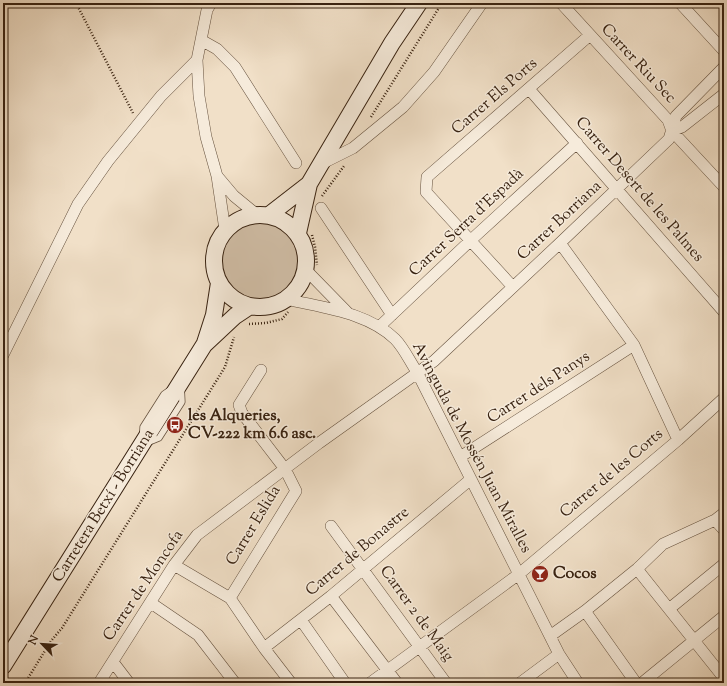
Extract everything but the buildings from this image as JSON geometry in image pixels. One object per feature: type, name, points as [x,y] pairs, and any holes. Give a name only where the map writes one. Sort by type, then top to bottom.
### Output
[{"type":"main road","points":[[305,231],[280,218],[262,214],[245,217],[234,222],[225,230],[218,242],[214,255],[214,270],[219,283],[227,294],[250,306],[262,307],[289,305],[295,291],[312,270],[304,245],[309,184],[392,43],[419,3]]},
{"type":"main road","points":[[262,214],[309,184]]},
{"type":"main road","name":"Carretera Betxí - Borriana","points":[[3,666],[204,345],[214,315],[219,283]]},
{"type":"main road","name":"Carretera Betxí - Borriana","points":[[204,345],[235,316],[250,306]]},
{"type":"street","points":[[211,3],[207,10],[197,60],[199,96],[206,137],[218,176],[225,230]]},
{"type":"street","points":[[321,164],[353,148],[403,107],[434,72],[482,3]]},
{"type":"street","name":"Carrer Riu Sec","points":[[561,3],[668,120],[672,131],[724,187]]},
{"type":"street","points":[[680,3],[724,51]]},
{"type":"street","name":"Carrer Els Ports","points":[[471,240],[426,192],[427,177],[590,36]]},
{"type":"street","points":[[201,40],[217,49],[235,67],[296,163]]},
{"type":"street","points":[[3,355],[78,204],[108,162],[161,96],[197,60]]},
{"type":"street","points":[[672,131],[676,116],[724,67]]},
{"type":"street","points":[[713,77],[718,86],[724,90]]},
{"type":"street","name":"Carrer Desert de les Palmes","points":[[529,89],[724,312]]},
{"type":"street","name":"Carrer Borriana","points":[[417,372],[434,361],[560,243],[668,139],[672,131],[682,127],[724,94]]},
{"type":"street","name":"Carrer Serra d'Espadà","points":[[379,327],[577,143]]},
{"type":"street","points":[[218,176],[234,196],[262,214]]},
{"type":"street","points":[[321,203],[392,315]]},
{"type":"street","points":[[471,240],[513,287]]},
{"type":"street","points":[[560,243],[634,346],[678,440]]},
{"type":"street","name":"Avinguda de Mossén Juan Miralles","points":[[312,270],[349,314]]},
{"type":"street","name":"Avinguda de Mossén Juan Miralles","points":[[289,305],[349,314],[379,327],[395,340],[417,372],[559,654],[578,683]]},
{"type":"street","name":"Carrer dels Panys","points":[[460,457],[634,346]]},
{"type":"street","points":[[261,370],[239,405],[242,413],[285,469]]},
{"type":"street","name":"Carrer de Moncofa","points":[[99,683],[174,565],[198,535],[417,372]]},
{"type":"street","name":"Carrer de les Corts","points":[[370,683],[519,574],[678,440],[724,398]]},
{"type":"street","name":"Carrer Eslida","points":[[230,598],[296,491],[285,469]]},
{"type":"street","name":"Carrer de Bonastre","points":[[264,648],[331,596],[471,478]]},
{"type":"street","points":[[550,636],[585,611],[637,569],[663,544],[715,520],[724,513]]},
{"type":"street","points":[[715,520],[724,530]]},
{"type":"street","name":"Carrer 2 de Maig","points":[[331,526],[446,683]]},
{"type":"street","points":[[669,609],[724,564]]},
{"type":"street","points":[[174,565],[230,598],[264,648],[291,683]]},
{"type":"street","points":[[637,569],[723,673]]},
{"type":"street","points":[[331,596],[397,683]]},
{"type":"street","points":[[151,603],[198,635],[235,683]]},
{"type":"street","points":[[585,611],[636,683]]},
{"type":"street","points":[[642,683],[724,616]]},
{"type":"street","points":[[300,620],[345,683]]},
{"type":"street","points":[[520,683],[559,654]]},
{"type":"street","points":[[113,662],[129,683]]},
{"type":"path","points":[[76,3],[139,124]]},
{"type":"path","points":[[376,129],[370,119],[442,3]]},
{"type":"path","points":[[321,203],[347,162]]},
{"type":"path","points":[[305,231],[316,247],[312,270]]},
{"type":"path","points":[[246,326],[282,319],[287,312],[289,305]]},
{"type":"path","points":[[25,683],[51,641],[62,628],[225,367],[236,333]]},
{"type":"shaded area","points":[[259,222],[274,225],[287,233],[295,246],[298,261],[295,276],[287,289],[274,297],[259,300],[244,297],[231,289],[223,276],[220,261],[223,246],[231,233],[244,225]]},
{"type":"place","name":"les Alqueries, CV-222 km 6.6 asc.","points":[[175,425]]},
{"type":"place","name":"Cocos","points":[[540,574]]}]
